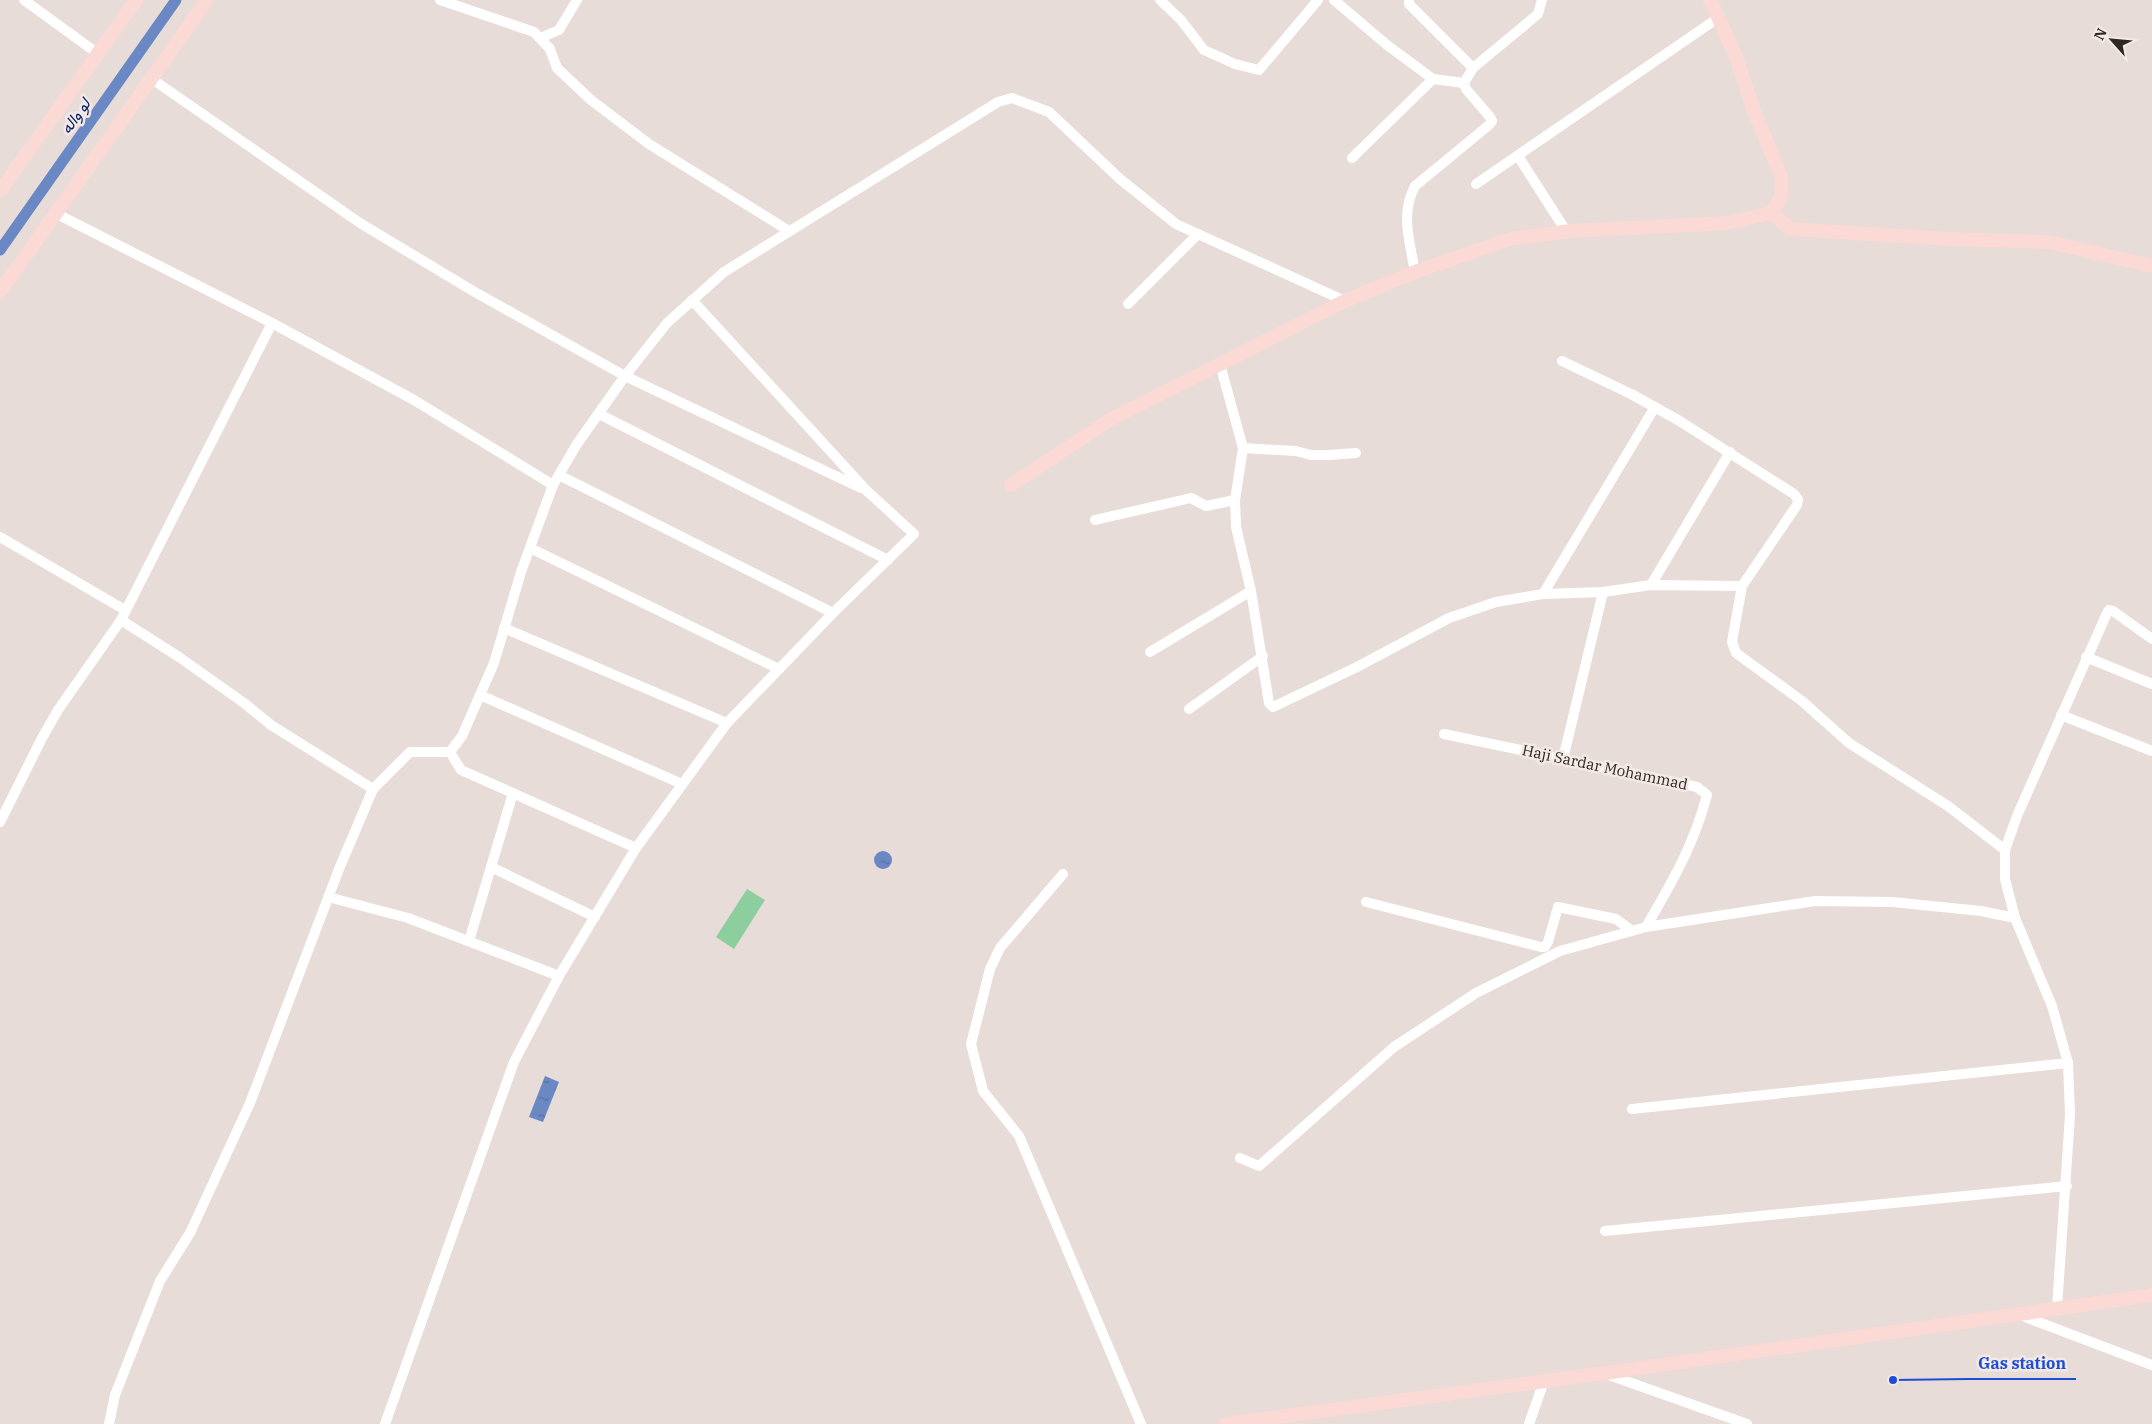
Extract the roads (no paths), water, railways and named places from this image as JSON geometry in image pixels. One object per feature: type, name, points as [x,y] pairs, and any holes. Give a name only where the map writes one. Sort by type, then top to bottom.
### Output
[{"type":"street","points":[[24,0],[97,53]]},
{"type":"street","points":[[0,190],[136,0]]},
{"type":"street","points":[[0,292],[54,212],[152,79],[207,0]]},
{"type":"street","points":[[440,0],[534,32],[550,49],[557,68],[591,100],[649,144],[789,231]]},
{"type":"street","points":[[540,38],[559,30],[577,0]]},
{"type":"street","points":[[1160,0],[1181,20],[1204,50],[1235,64],[1259,70],[1318,0]]},
{"type":"street","points":[[1334,0],[1387,45],[1433,79],[1464,83]]},
{"type":"street","points":[[1409,0],[1410,4],[1473,68]]},
{"type":"street","points":[[1415,272],[1406,221],[1415,186],[1492,121],[1466,89],[1464,83],[1473,68],[1538,14],[1542,0]]},
{"type":"street","points":[[1011,485],[1112,418],[1345,301],[1415,272],[1510,239],[1566,231],[1727,223],[1771,213],[1780,198],[1782,178],[1752,106],[1736,56],[1710,0]]},
{"type":"street","points":[[1476,184],[1718,18]]},
{"type":"street","points":[[152,79],[368,227],[456,281],[625,376],[866,490]]},
{"type":"street","points":[[1352,158],[1433,79]]},
{"type":"street","points":[[450,752],[462,736],[494,663],[530,548],[556,480],[577,444],[625,376],[667,323],[724,272],[998,102],[1012,98],[1048,112],[1120,179],[1176,224],[1345,301]]},
{"type":"street","points":[[1518,156],[1566,231]]},
{"type":"street","points":[[54,212],[272,324],[414,400],[556,480],[833,613]]},
{"type":"street","points":[[1771,213],[1791,229],[1948,239],[2048,242],[2152,266]]},
{"type":"street","points":[[1128,304],[1198,234]]},
{"type":"street","points":[[385,1424],[514,1062],[559,976],[594,917],[636,848],[727,723],[833,613],[914,534],[866,490],[692,300]]},
{"type":"street","points":[[0,822],[58,710],[123,615],[272,324]]},
{"type":"street","points":[[1562,361],[1655,407],[1730,452],[1798,499],[1797,505],[1742,586],[1732,642],[1736,653],[1802,701],[1849,742],[1948,806],[2005,850]]},
{"type":"street","points":[[1220,364],[1243,448],[1235,500],[1236,526],[1263,656],[1270,703],[1273,707],[1449,618],[1496,602],[1542,594],[1603,592],[1651,585],[1742,586]]},
{"type":"street","points":[[1542,594],[1655,407]]},
{"type":"street","points":[[599,414],[888,560]]},
{"type":"street","points":[[1243,448],[1296,451],[1311,455],[1329,456],[1356,453]]},
{"type":"street","points":[[1651,585],[1730,452]]},
{"type":"street","points":[[1095,520],[1191,498],[1206,506],[1235,500]]},
{"type":"street","points":[[0,537],[123,615],[244,703],[271,726],[373,789]]},
{"type":"street","points":[[530,548],[779,669]]},
{"type":"street","points":[[1150,652],[1250,591]]},
{"type":"street","points":[[1563,759],[1603,592]]},
{"type":"street","points":[[2057,1308],[2067,1186],[2070,1115],[2068,1062],[2052,1006],[2014,918],[2005,879],[2005,850],[2017,816],[2086,657],[2109,610],[2152,639]]},
{"type":"street","points":[[504,628],[727,723]]},
{"type":"street","points":[[1189,709],[1263,656]]},
{"type":"street","points":[[2086,657],[2152,684]]},
{"type":"street","points":[[480,695],[682,784]]},
{"type":"street","points":[[2061,715],[2152,751]]},
{"type":"street","name":"Haji Sardar Mohammad","points":[[1444,734],[1697,787],[1707,795],[1695,834],[1675,878],[1646,927]]},
{"type":"street","points":[[109,1424],[115,1395],[160,1281],[190,1233],[250,1103],[328,897],[373,789],[410,752],[450,752]]},
{"type":"street","points":[[450,752],[461,770],[636,848]]},
{"type":"street","points":[[469,941],[513,793]]},
{"type":"street","points":[[491,867],[594,917]]},
{"type":"street","points":[[1063,874],[1000,948],[990,969],[971,1044],[983,1091],[1019,1136],[1141,1424]]},
{"type":"street","points":[[328,897],[408,918],[559,976]]},
{"type":"street","points":[[1366,902],[1541,947],[1545,947],[1548,942],[1558,907],[1616,919],[1631,930]]},
{"type":"street","points":[[1240,1158],[1259,1166],[1394,1047],[1476,993],[1560,952],[1646,927],[1815,902],[1892,902],[1981,911],[2014,918]]},
{"type":"street","points":[[1632,1109],[2068,1062]]},
{"type":"street","points":[[1605,1231],[2067,1186]]},
{"type":"street","points":[[1225,1424],[1605,1373],[2152,1295]]},
{"type":"street","points":[[2020,1315],[2152,1365]]},
{"type":"street","points":[[1605,1373],[1747,1424]]},
{"type":"street","points":[[1529,1424],[1544,1381]]},
{"type":"water","points":[[883,851],[889,854],[892,860],[889,866],[883,869],[877,866],[874,860],[877,854]]},
{"type":"water","points":[[545,1076],[559,1082],[543,1122],[529,1117]]},
{"type":"waterway","name":"لو واله","points":[[0,250],[176,0]]},
{"type":"place","name":"Gas station","points":[[1893,1380]]}]
